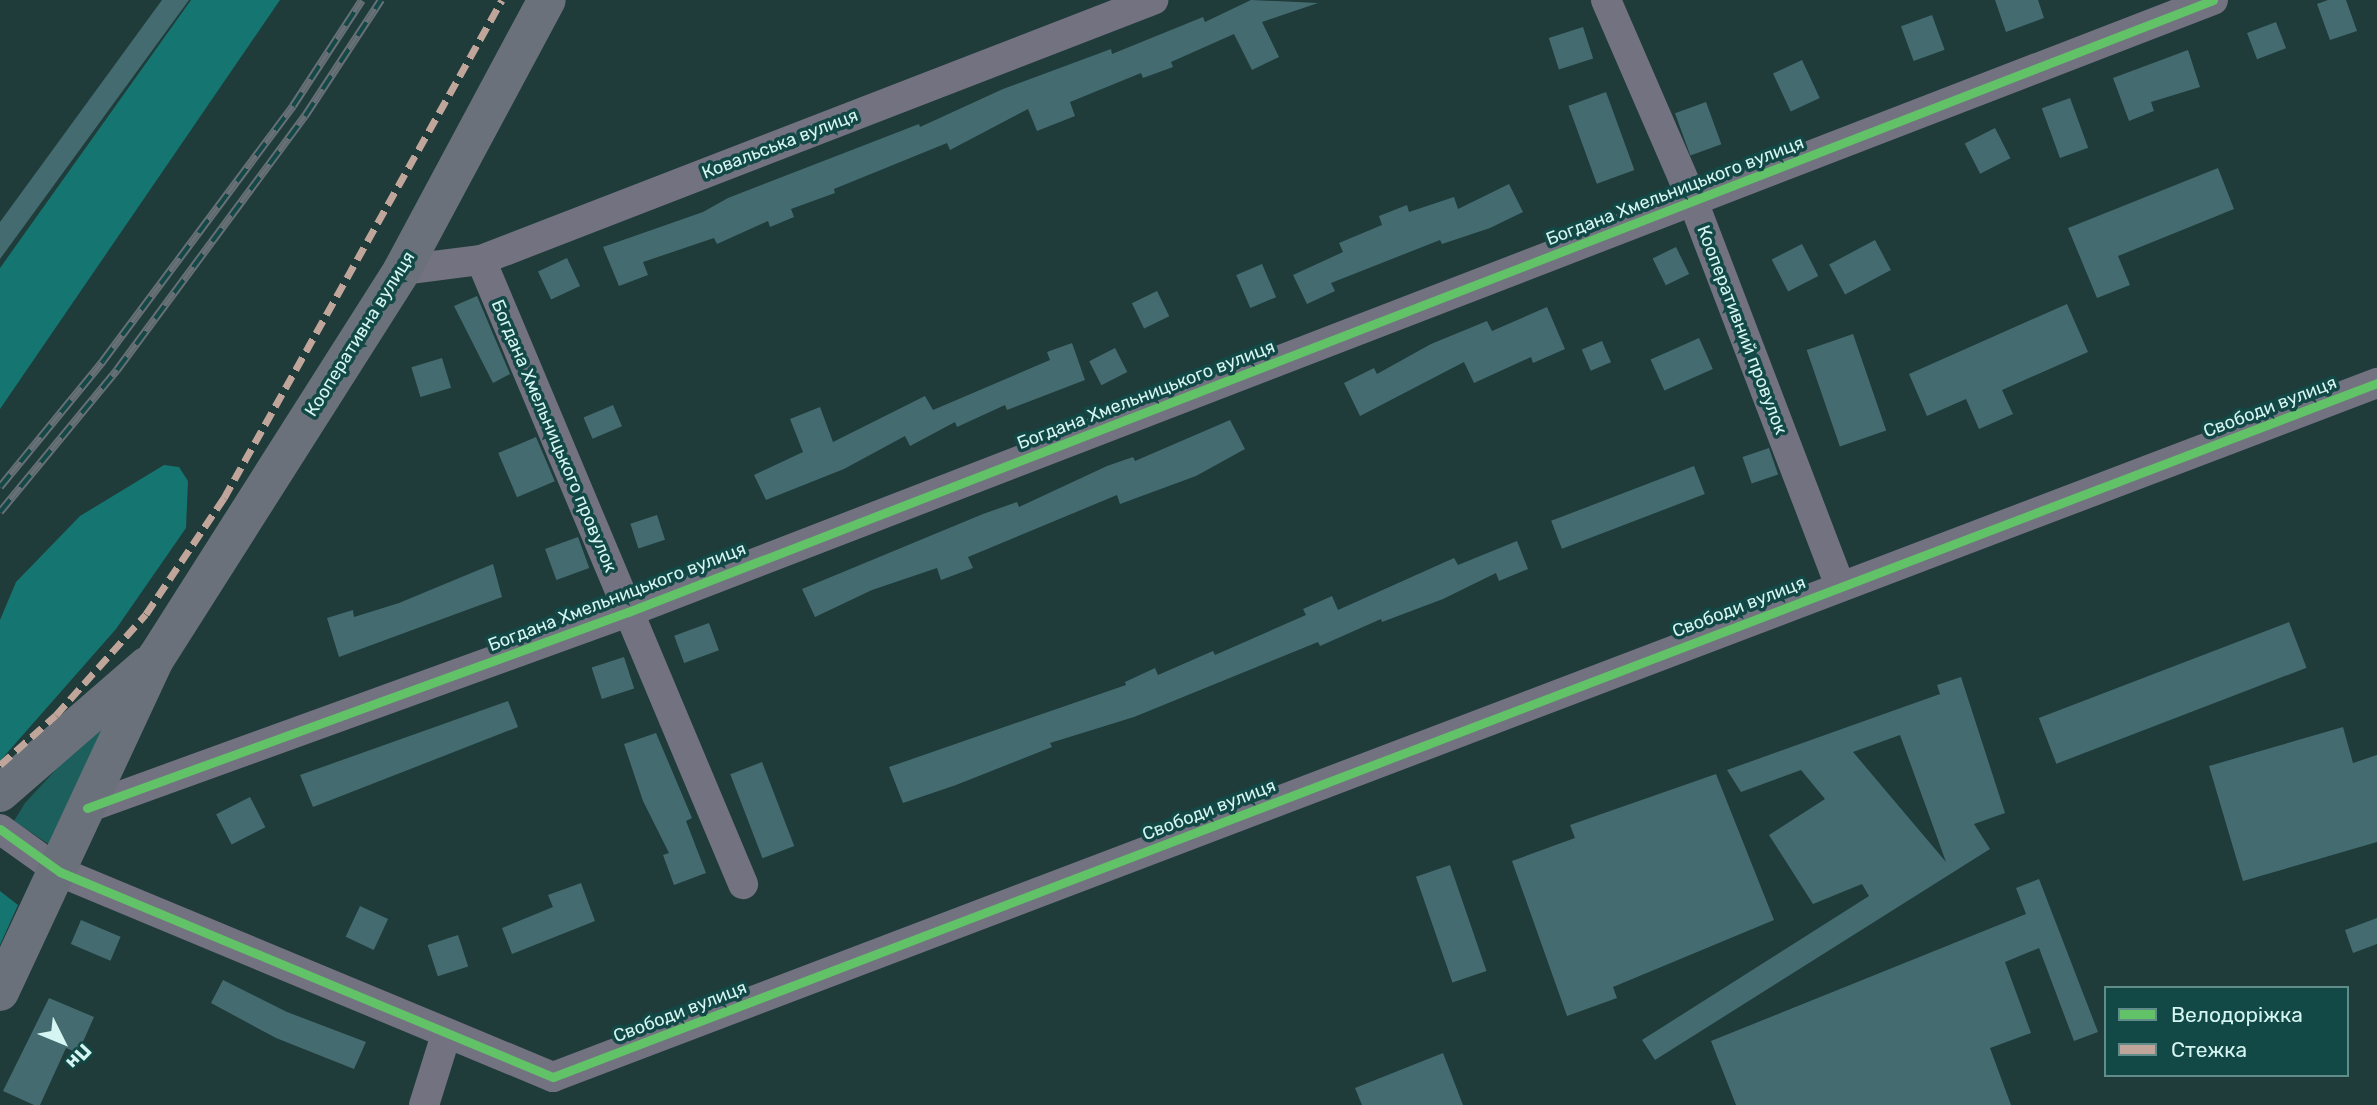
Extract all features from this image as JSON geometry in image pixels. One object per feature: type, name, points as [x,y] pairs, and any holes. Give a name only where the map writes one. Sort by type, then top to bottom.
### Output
[{"type":"main road","name":"Кооперативна вулиця","points":[[156,658],[402,270],[547,0]]},
{"type":"main road","points":[[0,793],[156,658]]},
{"type":"main road","points":[[0,992],[60,872],[156,658]]},
{"type":"street","name":"Ковальська вулиця","points":[[402,270],[481,260],[1153,0]]},
{"type":"street","name":"Кооперативний провулок","points":[[1606,0],[1693,201],[1840,586]]},
{"type":"street","name":"Богдана Хмельницького вулиця","points":[[87,808],[628,612],[2213,0]]},
{"type":"street","name":"Богдана Хмельницького провулок","points":[[481,260],[743,884]]},
{"type":"street","name":"Свободи вулиця","points":[[0,829],[60,872],[446,1035],[553,1077],[2377,383]]},
{"type":"street","points":[[424,1105],[446,1035]]},
{"type":"shaded area","points":[[191,0],[280,0],[0,409],[0,268]]},
{"type":"shaded area","points":[[164,465],[179,467],[188,481],[186,528],[116,629],[0,761],[0,620],[16,582],[80,516]]},
{"type":"shaded area","points":[[100,722],[108,729],[50,845],[14,821],[25,803]]},
{"type":"shaded area","points":[[0,891],[18,905],[0,945]]},
{"type":"building","points":[[162,0],[189,0],[0,259],[0,222]]},
{"type":"building","points":[[1251,0],[1318,3],[1262,22],[1279,57],[1252,70],[1234,34],[1171,62],[1173,67],[1143,78],[1141,73],[1070,102],[1075,116],[1037,131],[1028,109],[950,150],[947,143],[834,189],[835,193],[791,209],[794,217],[770,227],[768,221],[717,244],[714,238],[643,262],[648,275],[619,286],[603,247],[703,212],[728,198],[919,124],[920,127],[1003,89],[1111,49],[1112,54],[1203,17],[1205,22]]},
{"type":"building","points":[[1995,0],[2038,0],[2044,18],[2006,32]]},
{"type":"building","points":[[2328,0],[2346,0],[2357,31],[2330,40],[2317,4]]},
{"type":"building","points":[[1932,15],[1945,50],[1914,61],[1901,26]]},
{"type":"building","points":[[2276,22],[2286,48],[2257,59],[2247,33]]},
{"type":"building","points":[[1583,27],[1593,58],[1559,70],[1549,38]]},
{"type":"building","points":[[2188,50],[2200,87],[2151,102],[2154,111],[2129,121],[2113,78]]},
{"type":"building","points":[[1802,60],[1820,98],[1791,112],[1773,74]]},
{"type":"building","points":[[1606,92],[1634,170],[1597,184],[1568,106]]},
{"type":"building","points":[[2070,98],[2088,148],[2060,158],[2042,108]]},
{"type":"building","points":[[1706,102],[1721,144],[1690,156],[1675,113]]},
{"type":"building","points":[[1995,128],[2010,158],[1980,174],[1965,143]]},
{"type":"building","points":[[2218,168],[2234,209],[2118,256],[2130,285],[2097,298],[2068,228]]},
{"type":"building","points":[[1509,184],[1523,212],[1490,228],[1442,244],[1440,240],[1331,283],[1335,291],[1307,304],[1293,275],[1343,252],[1339,243],[1382,225],[1379,216],[1407,205],[1409,212],[1454,197],[1458,209]]},
{"type":"building","points":[[1875,240],[1891,270],[1845,294],[1829,264]]},
{"type":"building","points":[[1802,244],[1818,276],[1788,292],[1772,259]]},
{"type":"building","points":[[1676,247],[1689,274],[1666,285],[1653,258]]},
{"type":"building","points":[[567,258],[580,286],[551,300],[538,272]]},
{"type":"building","points":[[1262,264],[1276,297],[1250,308],[1236,275]]},
{"type":"building","points":[[1157,291],[1169,316],[1144,328],[1132,303]]},
{"type":"building","points":[[477,296],[510,374],[493,383],[454,306]]},
{"type":"building","points":[[2067,304],[2088,352],[2002,390],[2013,414],[1979,429],[1966,399],[1927,416],[1909,374]]},
{"type":"building","points":[[1547,307],[1565,349],[1533,363],[1531,357],[1474,383],[1464,362],[1360,416],[1344,383],[1374,368],[1377,374],[1431,344],[1487,321],[1492,331]]},
{"type":"building","points":[[1853,334],[1886,430],[1840,446],[1807,350]]},
{"type":"building","points":[[1699,338],[1713,369],[1664,391],[1651,360]]},
{"type":"building","points":[[1602,341],[1611,362],[1591,371],[1582,350]]},
{"type":"building","points":[[1072,343],[1085,380],[1007,410],[1005,405],[957,427],[955,422],[910,446],[905,436],[844,469],[766,500],[754,475],[803,452],[790,419],[820,407],[833,442],[925,396],[933,410],[1050,360],[1047,352]]},
{"type":"building","points":[[1115,348],[1127,372],[1101,385],[1089,361]]},
{"type":"building","points":[[442,358],[451,388],[420,397],[411,367]]},
{"type":"building","points":[[613,405],[622,426],[593,439],[584,418]]},
{"type":"building","points":[[1230,420],[1245,449],[1196,476],[1120,504],[1117,495],[968,557],[973,568],[941,580],[937,568],[872,590],[815,617],[802,589],[983,514],[1017,502],[1019,507],[1107,466],[1133,457],[1135,461]]},
{"type":"building","points":[[536,437],[555,481],[517,497],[498,453]]},
{"type":"building","points":[[1769,448],[1778,474],[1752,484],[1743,457]]},
{"type":"building","points":[[1694,466],[1705,494],[1562,549],[1551,521]]},
{"type":"building","points":[[657,515],[665,540],[638,548],[630,524]]},
{"type":"building","points":[[578,537],[589,568],[556,580],[545,549]]},
{"type":"building","points":[[1517,541],[1528,569],[1499,581],[1496,573],[1443,599],[1382,622],[1381,619],[1320,646],[1318,642],[1134,717],[1050,743],[1052,747],[903,803],[889,767],[1126,685],[1125,682],[1155,668],[1158,675],[1213,651],[1215,655],[1306,615],[1303,609],[1332,596],[1338,610],[1454,558],[1458,565]]},
{"type":"building","points":[[493,564],[502,597],[339,657],[327,618],[353,610],[354,617],[399,603]]},
{"type":"building","points":[[2289,622],[2307,668],[2056,764],[2039,718]]},
{"type":"building","points":[[709,623],[719,650],[684,663],[674,636]]},
{"type":"building","points":[[624,657],[634,688],[602,699],[592,668]]},
{"type":"building","points":[[1961,677],[2005,813],[1974,824],[1990,849],[1655,1060],[1642,1040],[1869,896],[1862,884],[1813,904],[1769,835],[1825,799],[1801,770],[1741,792],[1727,770],[1940,694],[1937,685]],"holes":[[[1900,735],[1946,862],[1853,752]]]},
{"type":"building","points":[[508,701],[518,727],[313,807],[300,775]]},
{"type":"building","points":[[2343,727],[2353,763],[2377,755],[2377,842],[2243,881],[2209,766]]},
{"type":"building","points":[[656,733],[692,818],[686,821],[706,873],[674,885],[663,855],[669,853],[643,801],[624,744]]},
{"type":"building","points":[[762,762],[794,846],[763,858],[730,774]]},
{"type":"building","points":[[1716,774],[1774,920],[1613,987],[1617,998],[1567,1016],[1512,861],[1575,838],[1570,825]]},
{"type":"building","points":[[250,797],[265,827],[232,845],[216,814]]},
{"type":"building","points":[[1450,865],[1486,971],[1452,983],[1416,877]]},
{"type":"building","points":[[2039,879],[2098,1032],[2074,1041],[2039,948],[2005,962],[2031,1033],[1990,1048],[2011,1105],[1736,1105],[1711,1041],[2026,914],[2016,888]]},
{"type":"building","points":[[581,883],[595,921],[512,954],[502,928],[553,907],[548,895]]},
{"type":"building","points":[[360,906],[388,919],[374,950],[346,937]]},
{"type":"building","points":[[2377,918],[2377,944],[2353,953],[2345,930]]},
{"type":"building","points":[[81,920],[121,937],[110,961],[71,944]]},
{"type":"building","points":[[458,935],[468,966],[438,976],[428,945]]},
{"type":"building","points":[[223,980],[287,1012],[366,1042],[354,1069],[276,1038],[211,1003]]},
{"type":"building","points":[[49,998],[94,1017],[78,1053],[66,1048],[40,1105],[34,1105],[3,1091]]},
{"type":"building","points":[[1443,1053],[1463,1105],[1362,1105],[1355,1088]]},
{"type":"railway","points":[[0,487],[103,361],[293,106],[362,0]]},
{"type":"railway","points":[[0,512],[117,370],[305,116],[381,0]]},
{"type":"marked path","points":[[0,765],[56,715],[146,614],[224,498],[502,0]]},
{"type":"cycle path","points":[[87,808],[628,612],[2213,0]]},
{"type":"cycle path","points":[[0,829],[60,872],[553,1077],[2377,383]]}]
